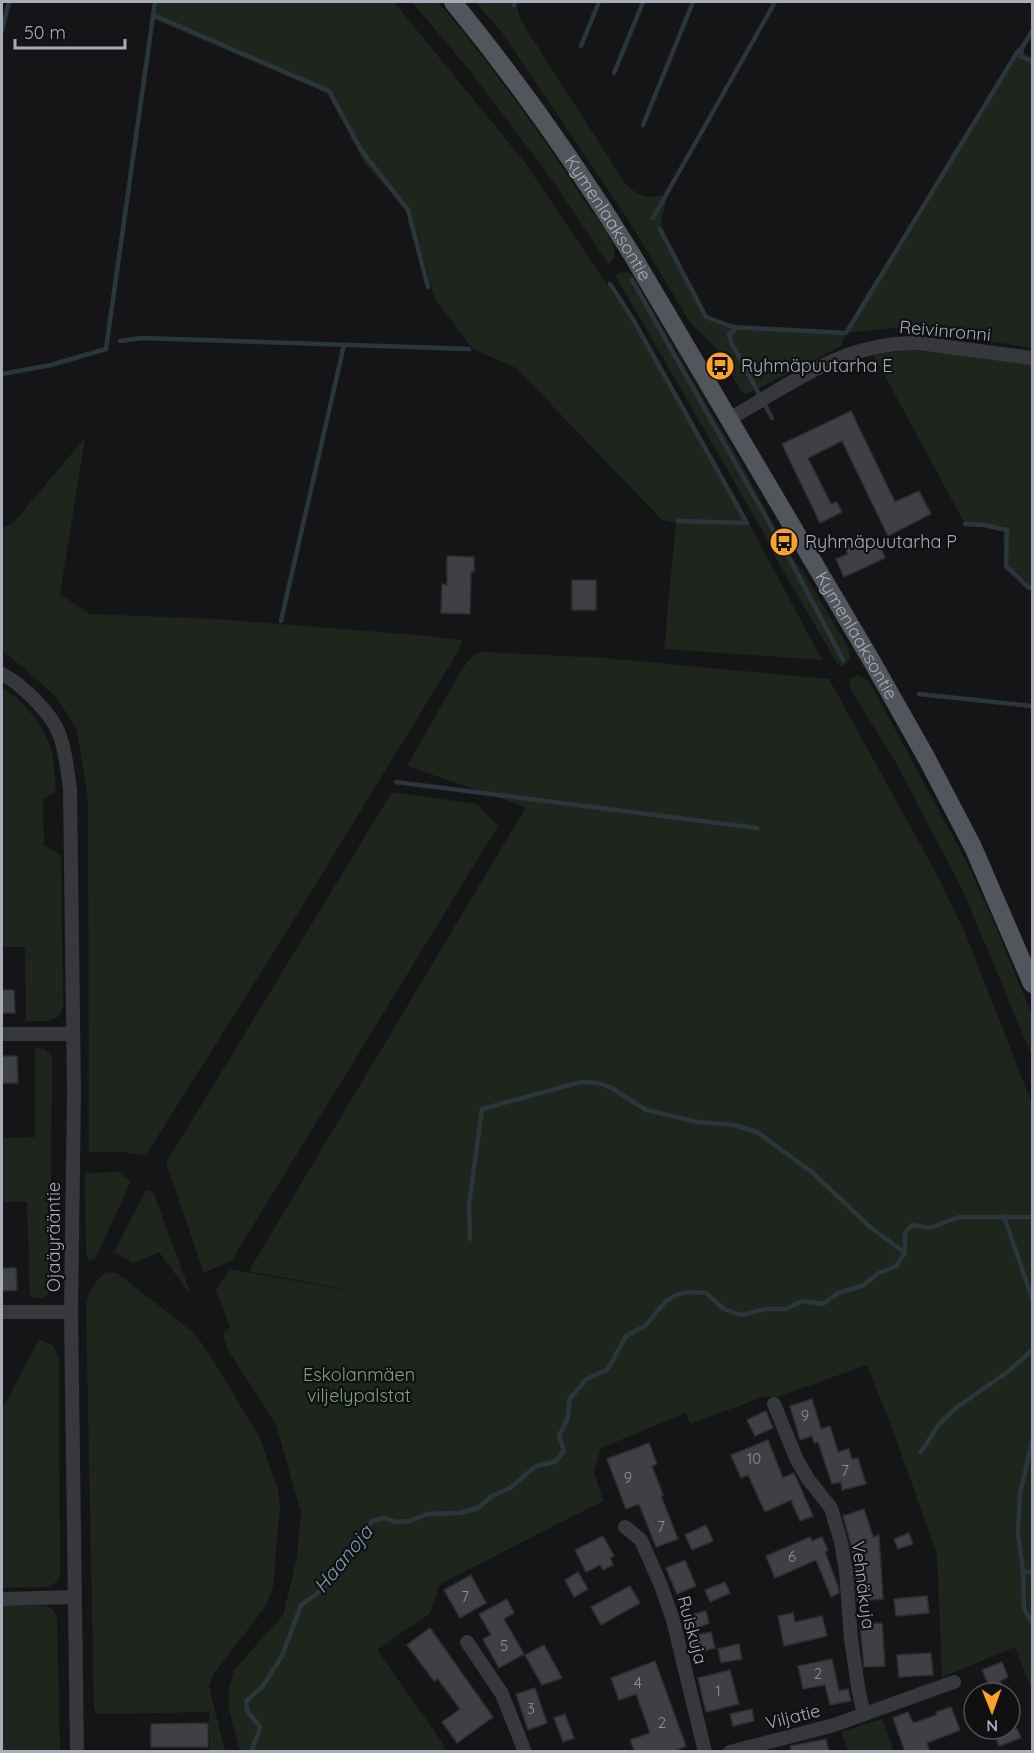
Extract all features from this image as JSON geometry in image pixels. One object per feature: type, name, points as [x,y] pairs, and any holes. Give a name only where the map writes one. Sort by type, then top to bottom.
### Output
[{"type":"main road","name":"Kymenlaaksontie","points":[[453,2],[540,115],[594,192],[870,658],[926,757],[978,858],[1032,984]]},
{"type":"street","name":"Reivinronni","points":[[729,419],[797,379],[834,360],[866,348],[918,343],[1032,358]]},
{"type":"street","name":"Ojaäyrääntie","points":[[2,674],[32,697],[55,725],[64,751],[70,789],[73,1034],[71,1312],[76,1752]]},
{"type":"street","points":[[2,1034],[73,1034]]},
{"type":"street","points":[[2,1312],[71,1312]]},
{"type":"street","name":"Vehnäkuja","points":[[774,1404],[797,1460],[808,1479],[831,1508],[844,1554],[853,1650],[864,1714]]},
{"type":"street","name":"Ruiskuja","points":[[625,1527],[640,1540],[674,1620],[705,1752]]},
{"type":"street","points":[[2,1599],[75,1597]]},
{"type":"street","points":[[467,1642],[502,1694],[525,1752]]},
{"type":"street","name":"Viljatie","points":[[730,1752],[834,1725],[954,1682]]},
{"type":"green space","points":[[154,2],[394,2],[526,164],[633,323],[752,529],[822,660],[664,649],[676,523],[662,520],[516,368],[473,349],[435,299],[409,211],[365,164],[328,94],[151,18]]},
{"type":"green space","points":[[412,2],[438,2],[496,75],[606,231],[615,251],[614,258],[608,264],[548,174],[470,71]]},
{"type":"green space","points":[[475,2],[516,2],[521,21],[627,186],[646,196],[667,194],[660,229],[706,317],[733,327],[846,333],[841,346],[751,392],[745,394],[740,390],[719,351],[691,324],[629,221],[501,31]]},
{"type":"green space","points":[[1018,51],[1032,57],[1032,348],[903,327],[846,333]]},
{"type":"green space","points":[[625,271],[635,280],[744,469],[777,532],[777,541],[770,544],[615,275]]},
{"type":"green space","points":[[912,350],[1032,363],[1032,586],[1005,567],[1003,526],[964,522],[873,354]]},
{"type":"green space","points":[[85,438],[60,594],[89,614],[216,619],[462,640],[459,650],[287,931],[146,1155],[89,1152],[88,799],[77,730],[57,698],[2,651],[2,528],[13,523]]},
{"type":"green space","points":[[785,547],[806,577],[849,648],[850,660],[842,666],[838,665],[774,555],[775,551]]},
{"type":"green space","name":"Eskolanmäen viljelypalstat","points":[[483,652],[605,658],[829,679],[935,871],[964,930],[1032,1104],[1032,1690],[1015,1647],[942,1677],[937,1554],[867,1365],[777,1397],[763,1397],[690,1424],[686,1413],[601,1448],[594,1471],[603,1501],[440,1584],[430,1613],[377,1650],[442,1742],[445,1751],[240,1751],[229,1710],[229,1688],[234,1670],[283,1615],[297,1558],[301,1513],[276,1425],[227,1348],[223,1334],[230,1327],[216,1290],[230,1269],[394,1299],[249,1271],[526,807],[407,766],[462,669],[473,655]]},
{"type":"green space","points":[[858,675],[869,681],[966,861],[993,920],[1032,1015],[1032,1056],[963,891],[896,763],[851,690],[849,680]]},
{"type":"green space","points":[[2,688],[19,701],[35,718],[46,737],[54,762],[56,791],[43,800],[44,845],[61,855],[63,1008],[58,1017],[47,1021],[26,1021],[25,947],[2,947]]},
{"type":"green space","points":[[392,792],[477,804],[498,826],[232,1260],[204,1273],[166,1163]]},
{"type":"green space","points":[[35,1048],[44,1049],[52,1057],[50,1285],[48,1294],[43,1298],[30,1297],[27,1202],[2,1202],[2,1138],[35,1137]]},
{"type":"green space","points":[[118,1172],[131,1181],[95,1259],[89,1261],[86,1253],[85,1173]]},
{"type":"green space","points":[[146,1190],[153,1192],[192,1297],[159,1252],[133,1263],[114,1252]]},
{"type":"green space","points":[[107,1272],[117,1273],[194,1333],[260,1438],[278,1490],[280,1508],[273,1586],[266,1606],[213,1675],[209,1686],[225,1751],[210,1751],[209,1712],[97,1714],[94,1709],[86,1308],[92,1288]]},
{"type":"green space","points":[[39,1339],[53,1346],[59,1358],[60,1575],[58,1581],[48,1587],[2,1588],[2,1410]]},
{"type":"green space","points":[[2,1606],[46,1606],[52,1609],[57,1617],[60,1751],[2,1751]]},
{"type":"green space","points":[[882,1719],[894,1751],[849,1751],[841,1732]]},
{"type":"building","points":[[851,411],[895,502],[919,491],[931,514],[888,536],[842,441],[808,458],[831,504],[837,502],[842,512],[820,523],[782,444]]},
{"type":"building","points":[[860,540],[863,548],[878,541],[885,558],[844,577],[836,559],[848,554],[845,547]]},
{"type":"building","points":[[447,556],[474,557],[474,572],[471,572],[470,614],[441,613],[442,584],[447,585]]},
{"type":"building","points":[[572,580],[596,580],[596,610],[572,610]]},
{"type":"building","points":[[2,990],[14,990],[15,1013],[2,1013]]},
{"type":"building","points":[[2,1056],[17,1056],[18,1083],[2,1083]]},
{"type":"building","points":[[2,1268],[16,1268],[17,1290],[2,1291]]},
{"type":"building","points":[[812,1399],[821,1429],[830,1426],[838,1452],[849,1449],[852,1459],[858,1458],[866,1484],[842,1490],[841,1482],[832,1484],[818,1442],[814,1443],[812,1436],[800,1440],[790,1406]]},
{"type":"building","points":[[766,1411],[773,1428],[755,1436],[747,1420]]},
{"type":"building","points":[[768,1440],[783,1478],[794,1473],[813,1516],[800,1521],[791,1500],[765,1512],[748,1475],[741,1478],[731,1455]]},
{"type":"building","points":[[649,1443],[657,1464],[652,1466],[663,1495],[661,1496],[678,1539],[656,1547],[639,1504],[626,1509],[607,1459]]},
{"type":"building","points":[[864,1509],[873,1537],[879,1535],[883,1599],[857,1601],[853,1552],[843,1516]]},
{"type":"building","points":[[706,1525],[713,1541],[692,1550],[685,1535]]},
{"type":"building","points":[[909,1533],[913,1544],[898,1549],[894,1539]]},
{"type":"building","points":[[603,1536],[614,1556],[610,1558],[613,1565],[603,1570],[600,1565],[586,1572],[575,1550]]},
{"type":"building","points":[[810,1537],[812,1541],[822,1537],[828,1550],[825,1552],[839,1593],[831,1597],[816,1560],[775,1578],[766,1556]]},
{"type":"building","points":[[685,1560],[696,1586],[677,1594],[666,1568]]},
{"type":"building","points":[[578,1572],[588,1589],[574,1597],[565,1580]]},
{"type":"building","points":[[471,1575],[486,1603],[460,1618],[444,1590]]},
{"type":"building","points":[[725,1582],[730,1593],[710,1602],[705,1590]]},
{"type":"building","points":[[630,1586],[640,1603],[601,1625],[591,1607]]},
{"type":"building","points":[[927,1596],[929,1613],[896,1616],[894,1599]]},
{"type":"building","points":[[507,1599],[514,1613],[504,1619],[524,1654],[499,1668],[483,1639],[491,1635],[479,1614]]},
{"type":"building","points":[[706,1611],[709,1623],[689,1632],[685,1616]]},
{"type":"building","points":[[793,1613],[795,1622],[822,1616],[827,1636],[784,1646],[778,1616]]},
{"type":"building","points":[[882,1623],[885,1666],[864,1667],[860,1624]]},
{"type":"building","points":[[430,1628],[493,1717],[457,1743],[442,1722],[460,1709],[438,1679],[434,1681],[407,1645]]},
{"type":"building","points":[[711,1632],[715,1648],[694,1654],[690,1636]]},
{"type":"building","points":[[739,1644],[742,1659],[721,1663],[718,1649]]},
{"type":"building","points":[[544,1645],[562,1678],[542,1685],[525,1655]]},
{"type":"building","points":[[931,1653],[933,1675],[899,1677],[897,1655]]},
{"type":"building","points":[[832,1659],[839,1691],[848,1689],[851,1701],[830,1705],[825,1685],[803,1689],[798,1666]]},
{"type":"building","points":[[655,1661],[686,1746],[672,1752],[635,1752],[630,1740],[650,1733],[636,1694],[619,1700],[611,1678]]},
{"type":"building","points":[[1002,1662],[1008,1677],[1000,1681],[987,1681],[982,1670]]},
{"type":"building","points":[[730,1670],[739,1704],[706,1712],[698,1678]]},
{"type":"building","points":[[535,1688],[547,1723],[528,1730],[516,1694]]},
{"type":"building","points":[[951,1707],[960,1730],[927,1743],[930,1752],[905,1752],[893,1718],[908,1712],[913,1723],[937,1715],[936,1712]]},
{"type":"building","points":[[752,1709],[754,1721],[733,1726],[730,1714]]},
{"type":"building","points":[[565,1714],[574,1738],[563,1742],[554,1718]]},
{"type":"building","points":[[208,1723],[208,1747],[151,1747],[151,1724]]},
{"type":"building","points":[[826,1739],[829,1752],[791,1752],[790,1746]]},
{"type":"building","points":[[997,1741],[1013,1741],[999,1746]]},
{"type":"waterway","points":[[2,30],[9,2]]},
{"type":"waterway","points":[[2,374],[51,365],[106,349],[155,2]]},
{"type":"waterway","points":[[581,46],[599,2]]},
{"type":"waterway","points":[[614,73],[643,2]]},
{"type":"waterway","points":[[643,125],[693,2]]},
{"type":"waterway","points":[[653,218],[775,2]]},
{"type":"waterway","points":[[153,15],[329,91],[361,150],[408,210],[428,287]]},
{"type":"waterway","points":[[1032,31],[1022,48],[1021,57],[1032,61]]},
{"type":"waterway","points":[[660,229],[706,317],[733,327],[846,333],[1018,51],[1022,48]]},
{"type":"waterway","points":[[632,280],[776,535]]},
{"type":"waterway","points":[[610,284],[634,321],[747,523],[678,521]]},
{"type":"waterway","points":[[737,328],[729,334],[732,344],[772,418]]},
{"type":"waterway","points":[[120,341],[141,338],[469,349]]},
{"type":"waterway","points":[[281,621],[344,345]]},
{"type":"waterway","points":[[965,524],[1007,530],[1006,566],[1029,588],[1032,587]]},
{"type":"waterway","points":[[785,550],[843,660]]},
{"type":"waterway","points":[[919,694],[1032,706]]},
{"type":"waterway","points":[[396,782],[757,828]]},
{"type":"waterway","points":[[470,1239],[469,1204],[482,1109],[581,1082],[598,1083],[612,1088],[646,1110],[698,1122],[734,1125],[757,1132],[813,1173],[870,1227],[905,1253]]},
{"type":"waterway","points":[[1004,1216],[1032,1298]]},
{"type":"waterway","name":"Haanoja","points":[[252,1752],[260,1727],[247,1711],[246,1701],[262,1687],[282,1656],[301,1605],[322,1590],[339,1560],[354,1547],[372,1521],[384,1518],[396,1522],[410,1521],[427,1514],[460,1513],[478,1508],[492,1496],[510,1488],[536,1466],[555,1462],[564,1451],[559,1436],[567,1420],[570,1398],[587,1379],[608,1369],[626,1336],[645,1326],[666,1301],[678,1294],[706,1293],[724,1309],[741,1315],[766,1309],[786,1309],[802,1301],[823,1304],[838,1293],[862,1286],[879,1273],[896,1266],[905,1253],[905,1233],[912,1225],[930,1228],[959,1217],[1032,1217]]},
{"type":"waterway","points":[[920,1452],[939,1424],[957,1407],[1009,1371],[1032,1350]]},
{"type":"waterway","points":[[1032,1441],[1020,1494],[1018,1533],[1023,1571],[1024,1609],[1032,1622]]},
{"type":"waterway","points":[[1023,1571],[1032,1573]]},
{"type":"place","name":"Ryhmäpuutarha E","points":[[720,366]]},
{"type":"place","name":"Ryhmäpuutarha P","points":[[784,542]]}]
